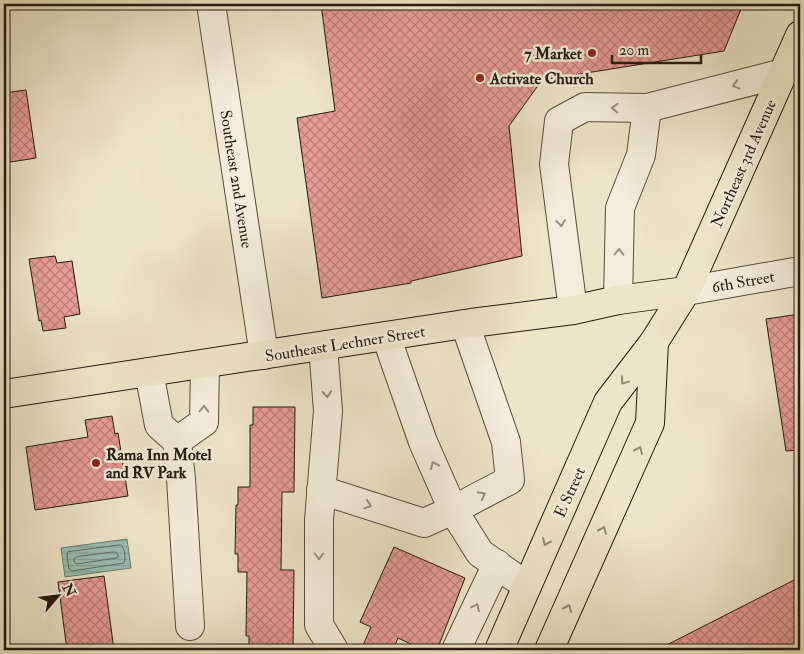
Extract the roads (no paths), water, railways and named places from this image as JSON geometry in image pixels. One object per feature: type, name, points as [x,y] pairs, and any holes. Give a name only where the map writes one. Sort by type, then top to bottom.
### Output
[{"type":"main road","name":"Northeast 3rd Avenue","points":[[686,291],[800,38]]},
{"type":"main road","name":"Southeast Lechner Street","points":[[4,394],[465,324],[573,310],[618,300],[686,291]]},
{"type":"main road","name":"E Street","points":[[499,650],[608,402],[654,342],[686,291]]},
{"type":"main road","name":"E Street","points":[[549,650],[650,423],[654,342]]},
{"type":"street","name":"Southeast 2nd Avenue","points":[[211,4],[264,355]]},
{"type":"street","points":[[573,310],[554,164],[559,120],[585,107],[647,108],[783,73]]},
{"type":"street","points":[[618,300],[620,208],[641,155],[647,108]]},
{"type":"street","name":"6th Street","points":[[686,291],[800,271]]},
{"type":"street","points":[[321,490],[424,523],[510,480],[506,442],[465,324]]},
{"type":"street","points":[[386,336],[423,442],[453,510],[480,553],[527,586]]},
{"type":"street","points":[[323,346],[328,411],[319,520],[319,625],[334,650]]},
{"type":"street","points":[[177,441],[204,422],[205,364]]},
{"type":"street","points":[[149,372],[159,425],[177,441],[190,626]]},
{"type":"street","points":[[456,650],[497,564]]},
{"type":"water","points":[[127,539],[131,568],[65,577],[61,548]]},
{"type":"place","name":"7 Market","points":[[592,53]]},
{"type":"place","name":"Activate Church","points":[[480,78]]},
{"type":"place","name":"Rama Inn Motel and RV Park","points":[[96,463]]}]
